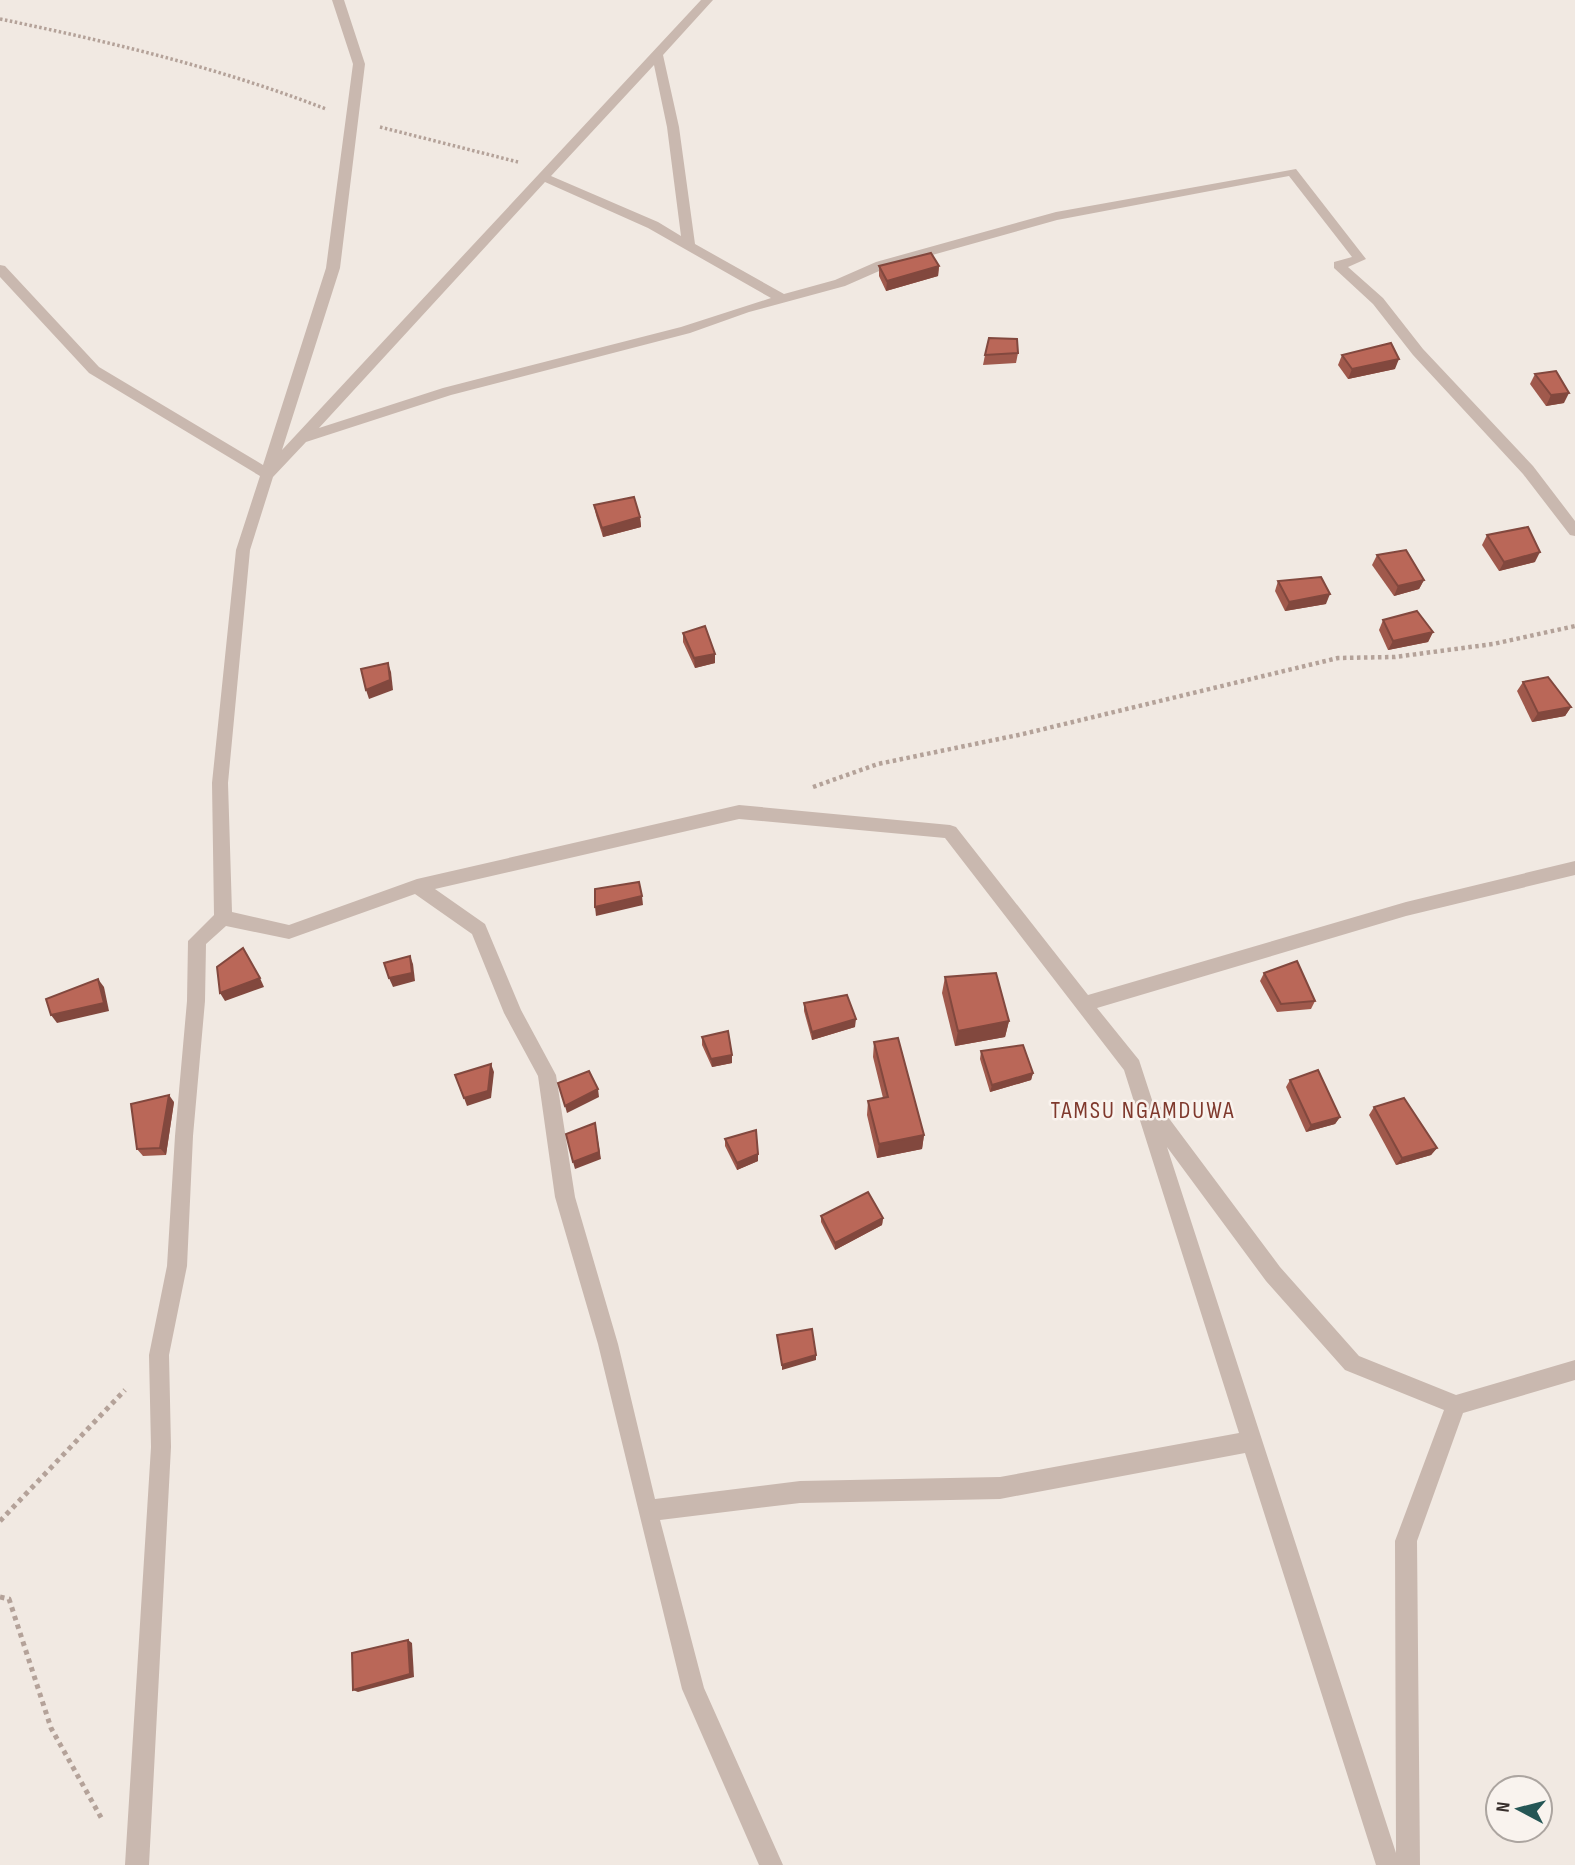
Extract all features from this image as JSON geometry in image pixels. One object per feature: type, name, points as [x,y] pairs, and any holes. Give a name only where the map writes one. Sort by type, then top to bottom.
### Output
[{"type":"street","points":[[137,1865],[161,1447],[159,1355],[177,1266],[184,1136],[196,1001],[197,941],[223,918],[220,783],[243,550],[333,268],[359,64],[338,0]]},
{"type":"street","points":[[268,474],[707,0]]},
{"type":"street","points":[[657,54],[673,127],[689,245]]},
{"type":"street","points":[[300,439],[448,391],[685,330],[744,309],[840,283],[881,265],[1056,216],[1292,172],[1360,259],[1339,265],[1378,301],[1418,352],[1528,470],[1575,531]]},
{"type":"street","points":[[543,177],[653,225],[783,299]]},
{"type":"street","points":[[0,269],[94,370],[268,474]]},
{"type":"street","points":[[223,918],[289,932],[417,887],[739,812],[950,832],[1132,1066],[1388,1865]]},
{"type":"street","points":[[1084,1004],[1406,909],[1575,868]]},
{"type":"street","points":[[417,887],[479,929],[513,1013],[547,1076],[565,1196],[608,1344],[693,1689],[771,1865]]},
{"type":"street","points":[[1143,1099],[1273,1274],[1352,1363],[1456,1405],[1575,1370]]},
{"type":"street","points":[[1408,1865],[1406,1541],[1456,1405]]},
{"type":"street","points":[[647,1511],[800,1492],[999,1488],[1252,1441]]},
{"type":"path","points":[[0,19],[82,35],[202,68],[304,100],[352,120],[519,162],[543,177]]},
{"type":"path","points":[[802,790],[878,764],[1023,734],[1338,658],[1395,657],[1469,647],[1575,626]]},
{"type":"path","points":[[0,1521],[159,1355]]},
{"type":"path","points":[[0,1597],[9,1599],[51,1728],[108,1831]]},
{"type":"building","points":[[931,253],[939,266],[887,281],[879,266]]},
{"type":"building","points":[[989,338],[1017,339],[1018,353],[985,355]]},
{"type":"building","points":[[1391,343],[1399,359],[1352,369],[1342,355]]},
{"type":"building","points":[[1556,371],[1569,393],[1551,395],[1535,374]]},
{"type":"building","points":[[634,497],[640,517],[602,528],[594,505]]},
{"type":"building","points":[[1528,527],[1540,552],[1504,562],[1487,535]]},
{"type":"building","points":[[1406,550],[1424,580],[1398,586],[1377,555]]},
{"type":"building","points":[[1321,577],[1330,594],[1289,602],[1278,581]]},
{"type":"building","points":[[1417,611],[1433,632],[1393,641],[1383,620]]},
{"type":"building","points":[[705,626],[715,654],[694,658],[683,633]]},
{"type":"building","points":[[388,663],[390,680],[366,690],[361,669]]},
{"type":"building","points":[[1548,677],[1571,707],[1538,713],[1523,682]]},
{"type":"building","points":[[639,882],[642,896],[595,907],[595,889]]},
{"type":"building","points":[[243,948],[260,978],[220,993],[217,967]]},
{"type":"building","points":[[410,956],[412,973],[389,978],[384,963]]},
{"type":"building","points":[[1297,961],[1315,1001],[1281,1004],[1264,973]]},
{"type":"building","points":[[996,973],[1009,1021],[958,1031],[945,977]]},
{"type":"building","points":[[98,979],[104,1003],[51,1015],[46,999]]},
{"type":"building","points":[[847,995],[856,1019],[812,1032],[804,1003]]},
{"type":"building","points":[[728,1031],[732,1055],[711,1059],[702,1037]]},
{"type":"building","points":[[898,1038],[924,1135],[879,1144],[868,1101],[888,1097],[874,1042]]},
{"type":"building","points":[[1023,1045],[1033,1073],[992,1085],[981,1051]]},
{"type":"building","points":[[491,1064],[488,1091],[464,1098],[455,1075]]},
{"type":"building","points":[[1318,1070],[1340,1117],[1311,1125],[1290,1080]]},
{"type":"building","points":[[589,1071],[598,1089],[565,1106],[558,1083]]},
{"type":"building","points":[[169,1095],[160,1148],[137,1149],[131,1104]]},
{"type":"building","points":[[1404,1098],[1437,1148],[1402,1158],[1374,1107]]},
{"type":"building","points":[[595,1123],[599,1152],[573,1162],[566,1134]]},
{"type":"building","points":[[756,1130],[758,1154],[737,1163],[725,1139]]},
{"type":"building","points":[[868,1192],[883,1218],[835,1243],[821,1216]]},
{"type":"building","points":[[812,1329],[816,1355],[782,1365],[777,1335]]},
{"type":"building","points":[[408,1640],[410,1674],[353,1690],[352,1653]]},
{"type":"district","name":"TAMSU NGAMDUWA","points":[[1143,1110]]}]
